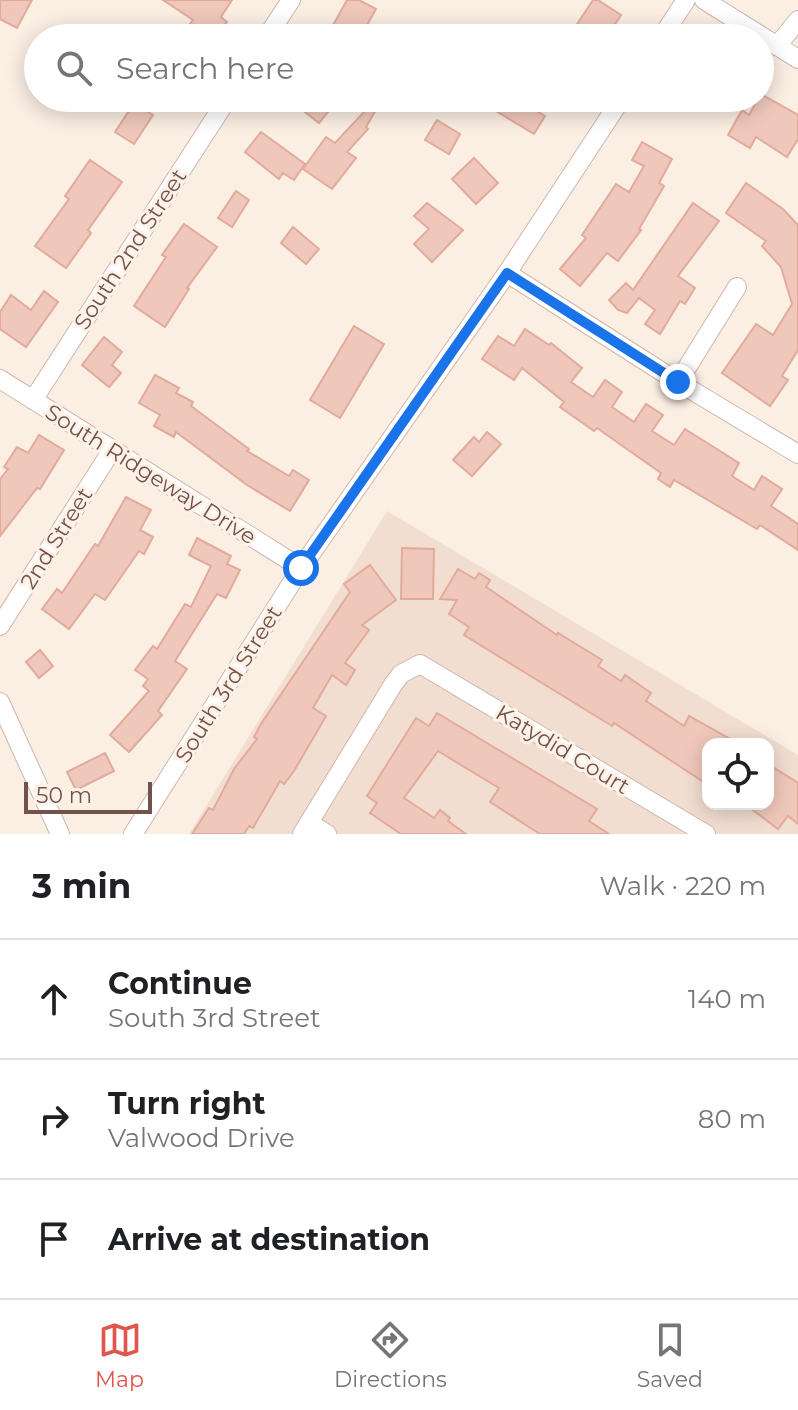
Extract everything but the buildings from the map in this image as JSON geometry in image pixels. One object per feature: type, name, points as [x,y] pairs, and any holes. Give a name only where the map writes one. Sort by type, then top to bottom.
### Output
[{"type":"street","points":[[275,24],[291,0]]},
{"type":"street","points":[[670,24],[686,0]]},
{"type":"street","points":[[704,0],[742,24]]},
{"type":"street","points":[[777,46],[798,20]]},
{"type":"street","points":[[774,44],[798,59]]},
{"type":"street","name":"South 2nd Street","points":[[33,400],[219,112]]},
{"type":"street","name":"South 3rd Street","points":[[133,834],[301,568],[507,273],[613,112]]},
{"type":"street","points":[[507,273],[798,454]]},
{"type":"street","points":[[678,382],[737,287]]},
{"type":"street","name":"South Ridgeway Drive","points":[[0,379],[301,568]]},
{"type":"street","name":"2nd Street","points":[[0,626],[112,450]]},
{"type":"street","name":"Katydid Court","points":[[305,828],[394,683],[401,674],[420,664],[706,834]]},
{"type":"street","points":[[0,702],[60,834]]},
{"type":"street","points":[[305,828],[327,834]]},
{"type":"shaded area","points":[[387,511],[769,738],[702,738],[702,810],[774,810],[774,741],[798,755],[798,834],[189,834]]},
{"type":"route","points":[[301,568],[507,273],[678,382]]}]
